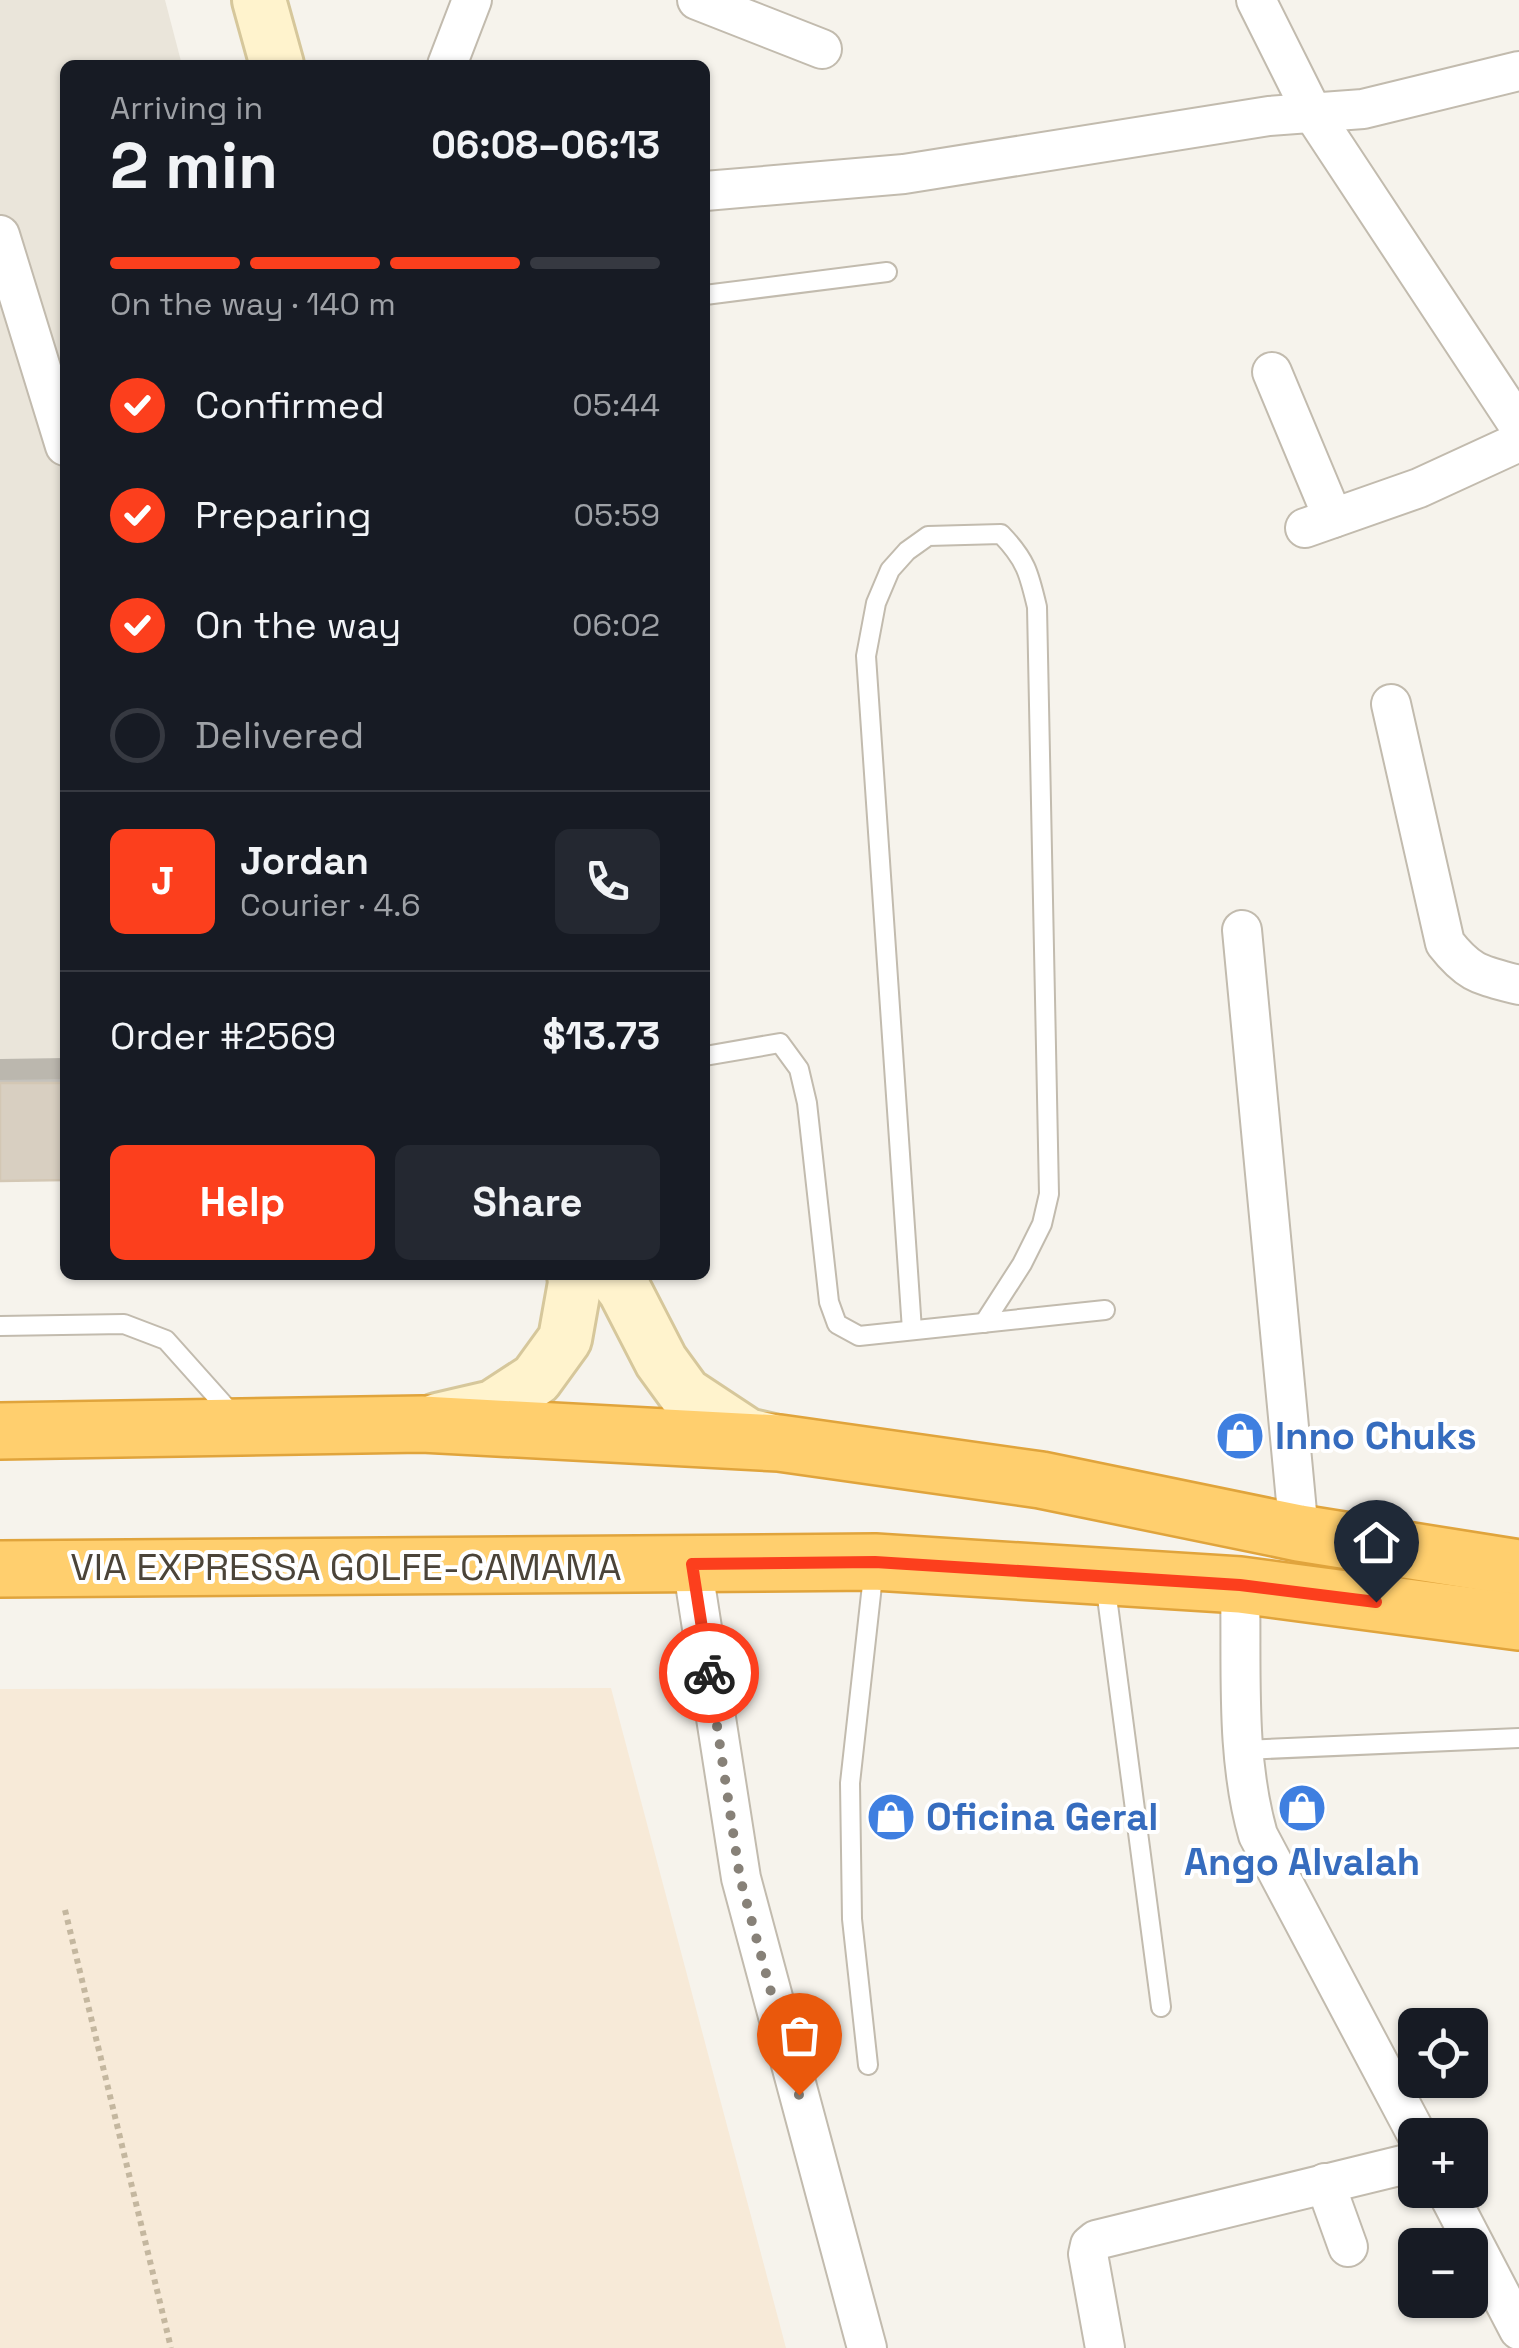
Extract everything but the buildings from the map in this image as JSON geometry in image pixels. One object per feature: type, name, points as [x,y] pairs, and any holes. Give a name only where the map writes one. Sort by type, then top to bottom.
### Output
[{"type":"highway","points":[[0,1431],[422,1424],[780,1443],[1041,1480],[1299,1533],[1519,1568]]},
{"type":"highway","name":"VIA EXPRESSA GOLFE-CAMAMA","points":[[0,1569],[875,1562],[1240,1585],[1519,1622]]},
{"type":"street","points":[[258,0],[275,60]]},
{"type":"street","points":[[449,60],[472,0]]},
{"type":"street","points":[[696,0],[822,49]]},
{"type":"street","points":[[1256,0],[1312,112],[1519,426]]},
{"type":"street","points":[[710,191],[904,174],[1268,116],[1363,109],[1519,71]]},
{"type":"street","points":[[0,235],[60,430]]},
{"type":"street","points":[[1272,372],[1319,523],[1418,488],[1519,442]]},
{"type":"street","points":[[1392,704],[1444,943],[1472,972],[1519,985]]},
{"type":"street","points":[[1242,930],[1299,1533]]},
{"type":"street","points":[[422,1424],[493,1407],[536,1378],[565,1339],[573,1280]]},
{"type":"street","points":[[616,1280],[661,1361],[685,1394],[747,1435],[780,1443]]},
{"type":"street","points":[[692,1564],[740,1878],[867,2348]]},
{"type":"street","points":[[1240,1585],[1244,1750],[1251,1811],[1258,1835],[1409,2118]]},
{"type":"street","points":[[1105,2348],[1088,2254],[1096,2240],[1398,2166]]},
{"type":"street","points":[[1325,2183],[1348,2247]]},
{"type":"street","points":[[1455,2208],[1519,2330]]},
{"type":"lane","points":[[710,294],[888,272]]},
{"type":"lane","points":[[912,1330],[866,656],[876,603],[890,570],[907,551],[928,536],[1001,534],[1022,555],[1037,607],[1049,1194],[1042,1224],[1022,1264],[984,1323]]},
{"type":"lane","points":[[710,1055],[780,1043],[799,1069],[828,1302],[837,1324],[858,1336],[1104,1310]]},
{"type":"lane","points":[[0,1326],[124,1324],[166,1340],[244,1427]]},
{"type":"lane","points":[[868,2065],[852,1919],[850,1784],[875,1562]]},
{"type":"lane","points":[[1104,1576],[1161,2007]]},
{"type":"lane","points":[[1244,1750],[1519,1738]]},
{"type":"path","points":[[65,1910],[171,2348]]},
{"type":"shaded area","points":[[0,0],[165,0],[181,60],[60,60],[60,1079],[0,1080]]},
{"type":"shaded area","points":[[611,1688],[786,2348],[0,2348],[0,1689]]},
{"type":"way so far","points":[[709,1673],[740,1878],[799,2095]]},
{"type":"place","name":"Inno Chuks","points":[[1240,1436]]},
{"type":"place","name":"Ango Alvalah","points":[[1302,1808]]},
{"type":"place","name":"Oficina Geral","points":[[891,1817]]},
{"type":"route","points":[[709,1673],[692,1564],[875,1562],[1240,1585],[1376,1602]]}]
